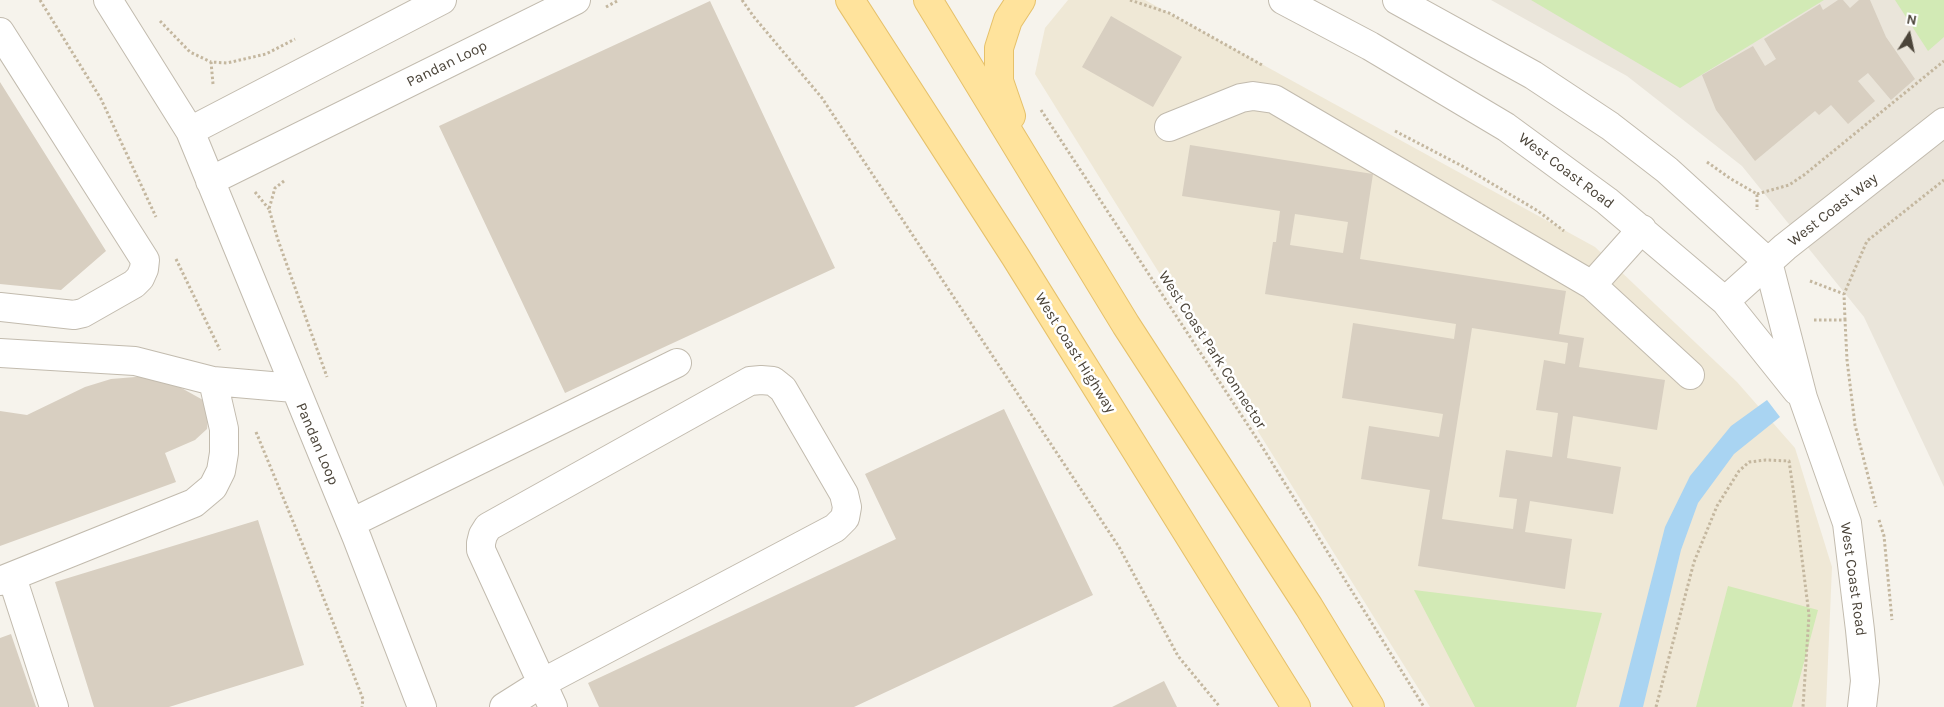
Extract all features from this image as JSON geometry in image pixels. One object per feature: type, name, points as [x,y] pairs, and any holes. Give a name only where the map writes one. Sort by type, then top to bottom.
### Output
[{"type":"main road","name":"West Coast Highway","points":[[850,0],[1000,233],[1296,707]]},
{"type":"main road","points":[[928,0],[1126,324],[1370,707]]},
{"type":"main road","points":[[1021,0],[1008,20],[999,48],[999,81],[1027,164]]},
{"type":"street","name":"Pandan Loop","points":[[108,0],[190,131],[351,523],[422,707]]},
{"type":"street","points":[[190,131],[442,0]]},
{"type":"street","name":"Pandan Loop","points":[[210,182],[576,0]]},
{"type":"street","name":"West Coast Road","points":[[1283,0],[1370,46],[1506,127],[1607,201],[1726,300],[1803,398]]},
{"type":"street","points":[[1397,0],[1533,75],[1610,126],[1667,170],[1768,262]]},
{"type":"street","points":[[0,32],[145,260],[140,278],[134,284],[83,314],[74,315],[0,306]]},
{"type":"street","points":[[1169,127],[1240,98],[1253,96],[1274,99],[1592,285],[1690,375]]},
{"type":"street","name":"West Coast Way","points":[[1726,300],[1768,262],[1944,122]]},
{"type":"street","points":[[1592,285],[1642,229]]},
{"type":"street","name":"West Coast Road","points":[[1768,262],[1803,398],[1847,523],[1864,673],[1862,707]]},
{"type":"street","points":[[0,353],[135,360],[213,381],[294,388]]},
{"type":"street","points":[[351,523],[677,363]]},
{"type":"street","points":[[504,707],[542,682],[835,528],[845,518],[847,507],[844,494],[783,389],[773,381],[761,380],[750,382],[488,527],[482,535],[481,550],[542,682],[553,707]]},
{"type":"street","points":[[54,707],[6,579],[194,503],[212,487],[221,471],[224,453],[224,429],[213,381]]},
{"type":"path","points":[[602,8],[619,0]]},
{"type":"path","points":[[742,0],[822,98],[1119,546],[1178,656],[1220,707]]},
{"type":"path","points":[[158,20],[190,52],[211,62]]},
{"type":"path","points":[[1757,194],[1789,185],[1804,176],[1944,60]]},
{"type":"path","name":"West Coast Park Connector","points":[[1039,107],[1261,445],[1424,707]]},
{"type":"path","points":[[286,179],[275,188],[269,209],[329,385]]},
{"type":"path","points":[[1846,320],[1844,294],[1867,241],[1944,180]]},
{"type":"path","points":[[1810,282],[1844,294]]},
{"type":"path","points":[[1656,707],[1694,562],[1717,506],[1739,471],[1749,462],[1766,460],[1789,461],[1796,502],[1809,615],[1803,707]]},
{"type":"shaded area","points":[[1068,0],[1145,0],[1595,247],[1737,382],[1795,448],[1832,567],[1826,707],[1430,707],[1035,74],[1045,28]]},
{"type":"shaded area","points":[[1491,0],[1944,0],[1944,487],[1864,317],[1742,166],[1627,76]]},
{"type":"green space","points":[[1531,0],[1824,0],[1680,88]]},
{"type":"green space","points":[[1895,0],[1944,0],[1944,37],[1928,51]]},
{"type":"green space","points":[[1728,586],[1818,610],[1792,707],[1696,707]]},
{"type":"green space","points":[[1414,590],[1602,613],[1576,707],[1475,707]]},
{"type":"water","points":[[1767,400],[1780,417],[1734,454],[1698,503],[1681,550],[1643,707],[1619,707],[1665,527],[1690,476],[1731,426]]},
{"type":"building","points":[[1838,0],[1843,0],[1850,8],[1859,0],[1870,0],[1886,37],[1915,79],[1891,100],[1868,73],[1858,81],[1875,101],[1848,124],[1831,105],[1819,115],[1815,111],[1755,161],[1716,110],[1702,75],[1753,46],[1765,66],[1776,59],[1764,39],[1820,4],[1823,10]]},
{"type":"building","points":[[710,1],[835,268],[565,393],[439,126]]},
{"type":"building","points":[[1111,16],[1182,57],[1153,107],[1082,67]]},
{"type":"building","points":[[0,82],[106,251],[61,290],[0,284]]},
{"type":"building","points":[[1190,145],[1373,174],[1360,259],[1566,291],[1559,334],[1584,338],[1579,367],[1665,380],[1657,430],[1573,416],[1567,458],[1621,467],[1613,514],[1530,501],[1525,532],[1572,539],[1565,589],[1418,566],[1430,490],[1361,479],[1369,426],[1439,437],[1443,414],[1342,398],[1353,323],[1454,339],[1456,324],[1265,294],[1273,242],[1276,242],[1280,211],[1182,196]],"holes":[[[1295,214],[1348,222],[1343,253],[1290,245]],[[1472,328],[1568,343],[1565,364],[1544,360],[1536,410],[1558,413],[1552,457],[1506,450],[1499,497],[1517,499],[1513,529],[1442,519]]]},
{"type":"building","points":[[147,376],[176,385],[203,400],[209,412],[207,429],[195,440],[165,453],[176,482],[0,546],[0,411],[27,415],[85,387],[111,379]]},
{"type":"building","points":[[1004,409],[1093,595],[854,707],[599,707],[588,683],[896,539],[865,474]]},
{"type":"building","points":[[258,520],[304,665],[169,707],[94,707],[55,582]]},
{"type":"building","points":[[11,634],[36,707],[0,707],[0,638]]},
{"type":"building","points":[[1164,681],[1177,707],[1112,707]]}]
